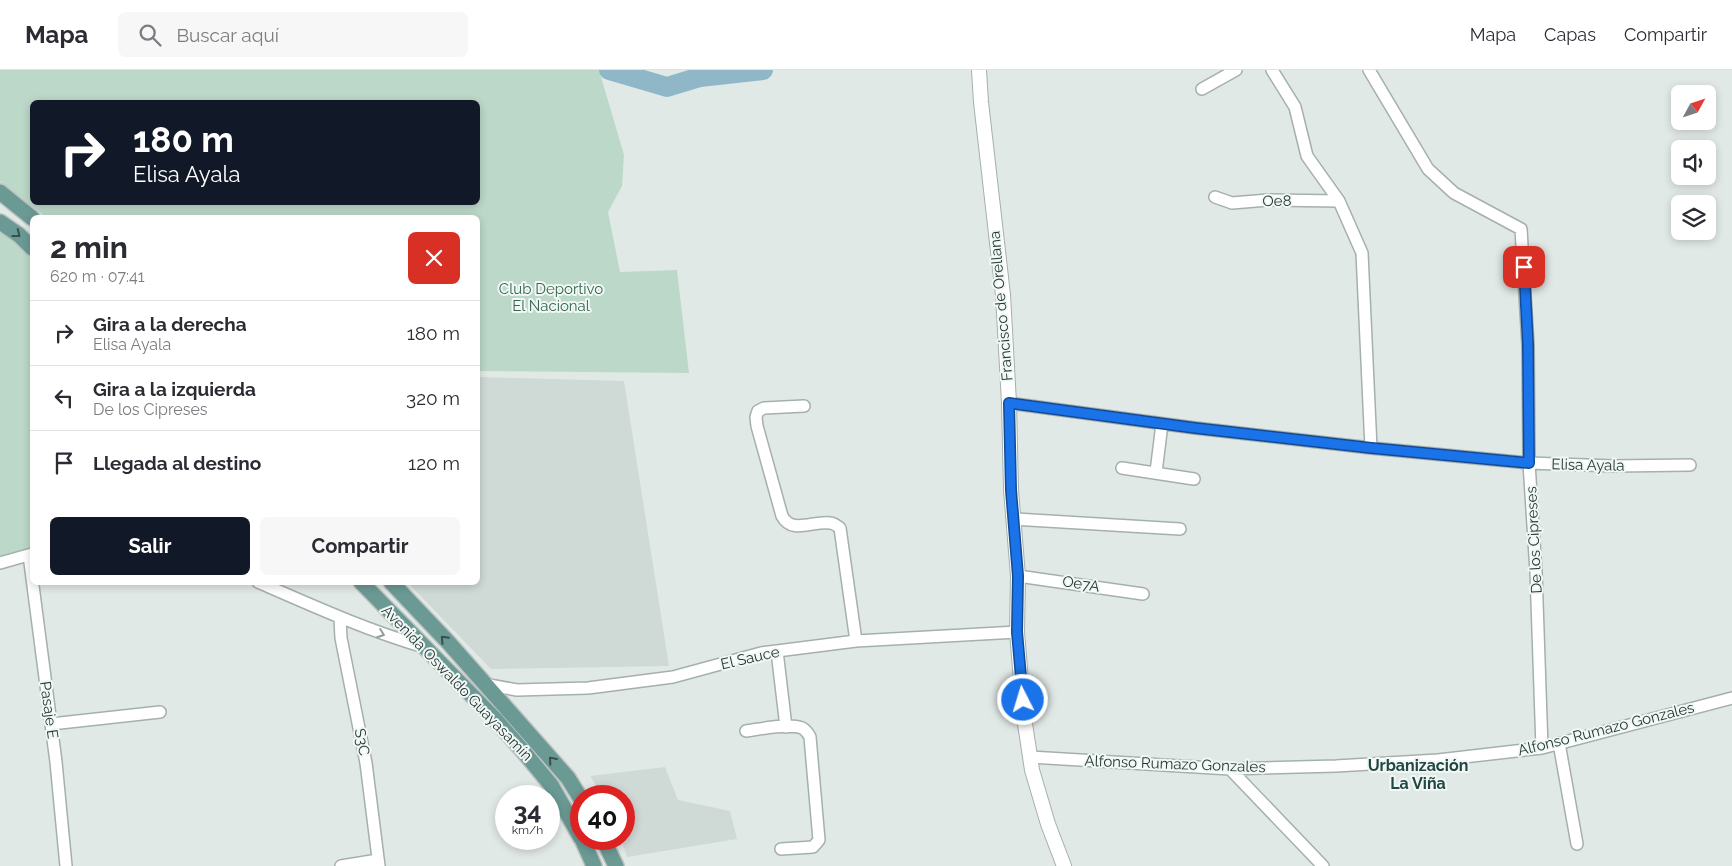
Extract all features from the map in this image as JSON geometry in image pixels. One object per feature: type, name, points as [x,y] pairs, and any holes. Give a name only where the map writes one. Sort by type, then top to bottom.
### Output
[{"type":"main road","points":[[0,192],[30,216]]},
{"type":"main road","points":[[0,222],[19,235],[30,246]]},
{"type":"main road","name":"Avenida Oswaldo Guayasamín","points":[[364,585],[495,719],[551,785],[570,817]]},
{"type":"main road","name":"Avenida Oswaldo Guayasamín","points":[[394,585],[448,642],[572,785]]},
{"type":"main road","name":"Avenida Oswaldo Guayasamín","points":[[587,850],[594,866]]},
{"type":"main road","points":[[608,850],[616,866]]},
{"type":"street","name":"Francisco de Orellana","points":[[979,70],[1003,295],[1009,403],[1011,490],[1018,576],[1017,632],[1024,718],[1030,757],[1048,824],[1064,866]]},
{"type":"street","points":[[1202,90],[1236,70]]},
{"type":"street","points":[[1272,70],[1295,107],[1307,156],[1339,201],[1362,253],[1371,448]]},
{"type":"street","name":"De los Cipreses","points":[[1369,70],[1428,169],[1454,193],[1521,229],[1528,344],[1529,463],[1536,572],[1542,748]]},
{"type":"street","name":"Oe8","points":[[1215,197],[1232,203],[1268,200],[1339,201]]},
{"type":"street","name":"Elisa Ayala","points":[[1009,403],[1162,424],[1371,448],[1529,463],[1614,466],[1690,465]]},
{"type":"street","points":[[804,406],[764,408],[758,411],[756,418],[757,426],[785,522],[792,526],[800,526],[828,522],[840,528],[856,640]]},
{"type":"street","points":[[1156,472],[1162,424]]},
{"type":"street","points":[[1122,468],[1194,479]]},
{"type":"street","points":[[1014,519],[1180,529]]},
{"type":"street","points":[[0,563],[30,554]]},
{"type":"street","name":"Oe7A","points":[[1018,576],[1143,594]]},
{"type":"street","name":"Pasaje E","points":[[35,585],[66,866]]},
{"type":"street","points":[[265,585],[340,618],[395,639],[424,647]]},
{"type":"street","name":"S3C","points":[[340,618],[341,638],[366,763],[379,863]]},
{"type":"street","name":"El Sauce","points":[[484,684],[517,690],[588,688],[674,677],[761,654],[856,640],[1017,632]]},
{"type":"street","points":[[777,651],[786,727]]},
{"type":"street","name":"Alfonso Rumazo Gonzales","points":[[1030,757],[1230,770],[1438,760],[1542,748],[1732,698]]},
{"type":"street","points":[[51,724],[160,712]]},
{"type":"street","points":[[746,731],[786,727],[802,728],[807,731],[810,737],[819,840],[813,847],[781,850]]},
{"type":"street","points":[[1559,743],[1577,844]]},
{"type":"street","points":[[1230,770],[1323,866]]},
{"type":"street","points":[[341,866],[379,863]]},
{"type":"shaded area","points":[[480,377],[624,381],[669,666],[491,669],[410,585],[480,585]]},
{"type":"shaded area","points":[[665,767],[678,800],[730,811],[737,839],[627,857],[625,850],[635,850],[635,785],[596,785],[590,776]]},
{"type":"green space","name":"Club Deportivo El Nacional","points":[[0,70],[599,70],[624,155],[622,186],[608,212],[620,272],[677,270],[689,373],[480,371],[480,215],[43,215],[30,205],[480,205],[480,100],[30,100],[30,205],[0,182]]},
{"type":"green space","points":[[0,226],[30,258],[30,553],[0,563]]},
{"type":"waterway","points":[[609,70],[667,87],[700,77],[763,70]]},
{"type":"district","name":"Urbanización La Viña","points":[[1418,774]]},
{"type":"route","points":[[1023,700],[1017,632],[1018,576],[1011,490],[1009,403],[1195,428],[1371,448],[1529,463],[1528,344],[1524,267]]}]
